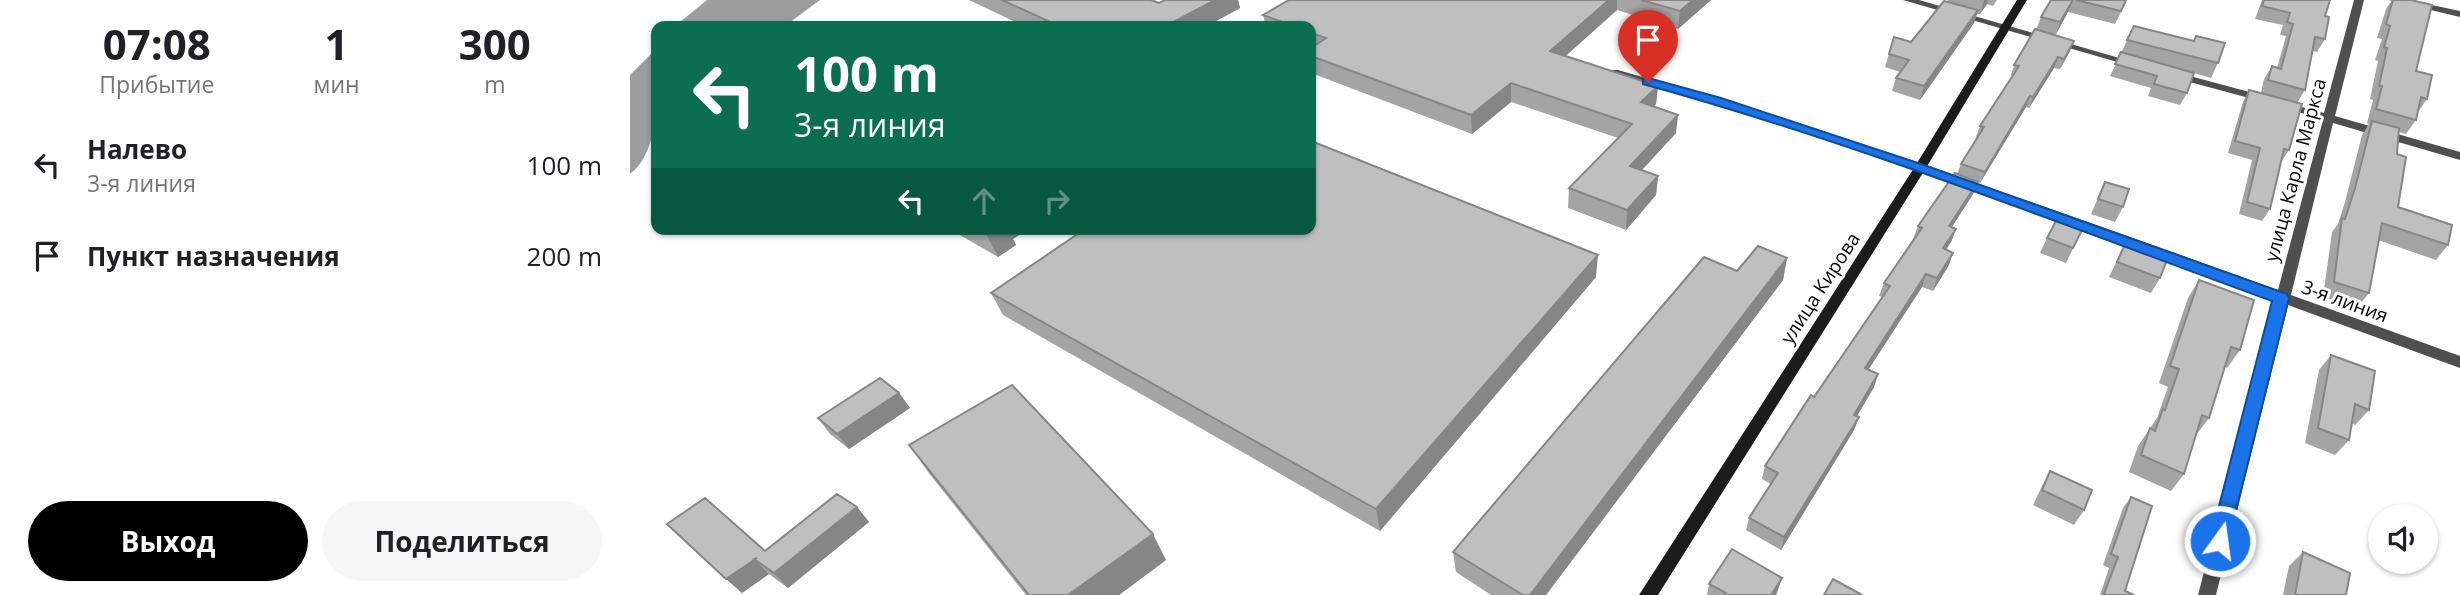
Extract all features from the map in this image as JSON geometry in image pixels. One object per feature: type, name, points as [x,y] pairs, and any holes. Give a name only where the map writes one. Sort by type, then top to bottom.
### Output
[{"type":"street","points":[[1908,0],[2154,69]]},
{"type":"street","name":"улица Кирова","points":[[1648,595],[1920,168],[2022,0]]},
{"type":"street","name":"улица Карла Маркса","points":[[2207,595],[2281,298],[2360,0]]},
{"type":"street","points":[[2394,0],[2460,14]]},
{"type":"street","name":"3-я линия","points":[[1604,70],[1717,100],[1920,168],[2460,362]]},
{"type":"street","points":[[2167,73],[2460,156]]},
{"type":"shaded area","points":[[707,0],[820,0],[792,21],[681,21]]},
{"type":"shaded area","points":[[651,54],[651,139],[641,163],[630,174],[630,75]]},
{"type":"building","points":[[1002,0],[1151,0],[1159,3],[1165,0],[1215,0],[1175,21],[1048,21]]},
{"type":"building","points":[[1289,0],[1609,0],[1550,51],[1658,86],[1641,102],[1678,115],[1630,166],[1658,176],[1627,210],[1569,188],[1632,124],[1511,83],[1471,115],[1316,58],[1316,45],[1326,38],[1316,35],[1316,21],[1279,21],[1263,15]]},
{"type":"building","points":[[1641,0],[1693,0],[1680,11]]},
{"type":"building","points":[[2051,0],[2073,0],[2060,22],[2041,17]]},
{"type":"building","points":[[2076,0],[2126,0],[2121,11]]},
{"type":"building","points":[[2264,0],[2330,0],[2325,16],[2329,17],[2325,39],[2315,37],[2305,90],[2268,80],[2272,66],[2281,69],[2293,24],[2287,22],[2290,13],[2262,6]]},
{"type":"building","points":[[2393,0],[2411,0],[2432,5],[2416,71],[2432,75],[2427,99],[2421,97],[2416,120],[2376,109],[2387,48],[2384,47],[2390,26],[2386,24]]},
{"type":"building","points":[[1944,1],[1978,10],[1924,86],[1896,78],[1909,60],[1889,54],[1894,37],[1911,42]]},
{"type":"building","points":[[2134,26],[2194,41],[2196,36],[2225,43],[2218,63],[2127,40]]},
{"type":"building","points":[[2035,29],[2074,41],[2064,59],[2058,57],[2033,97],[2030,96],[1985,172],[1961,164],[1984,127],[1980,126],[2019,66],[2014,65]]},
{"type":"building","points":[[2121,52],[2194,73],[2187,93],[2154,84],[2157,76],[2115,64]]},
{"type":"building","points":[[2249,90],[2302,104],[2289,150],[2284,149],[2270,209],[2247,202],[2260,148],[2235,141]]},
{"type":"building","points":[[2372,121],[2399,128],[2397,154],[2406,157],[2398,207],[2452,225],[2448,245],[2382,223],[2369,293],[2334,282],[2342,218],[2345,219],[2355,188]]},
{"type":"building","points":[[1316,143],[1598,255],[1376,509],[991,293],[1076,235],[1316,235]]},
{"type":"building","points":[[1955,173],[1978,182],[1949,226],[1956,229],[1943,248],[1953,253],[1937,278],[1926,274],[1865,368],[1878,374],[1854,415],[1859,417],[1784,537],[1749,518],[1778,473],[1765,466],[1811,395],[1814,397],[1890,286],[1884,283],[1922,228],[1918,226]]},
{"type":"building","points":[[2105,182],[2129,189],[2123,207],[2098,199]]},
{"type":"building","points":[[2057,219],[2083,228],[2073,248],[2047,238]]},
{"type":"building","points":[[2126,242],[2168,257],[2160,278],[2117,262]]},
{"type":"building","points":[[1758,246],[1787,258],[1530,595],[1523,595],[1453,552],[1704,257],[1737,271]]},
{"type":"building","points":[[2199,280],[2254,300],[2240,350],[2231,347],[2209,418],[2202,415],[2184,474],[2141,455],[2150,428],[2155,431],[2163,409],[2165,410],[2179,369],[2170,366]]},
{"type":"building","points":[[2331,355],[2375,371],[2369,410],[2355,404],[2349,440],[2318,428]]},
{"type":"building","points":[[880,378],[899,393],[837,434],[818,418]]},
{"type":"building","points":[[1012,385],[1153,534],[1068,595],[1029,595],[909,445]]},
{"type":"building","points":[[2050,471],[2092,490],[2084,510],[2042,490]]},
{"type":"building","points":[[837,494],[857,507],[774,573],[755,560],[726,579],[667,524],[705,498],[765,551]]},
{"type":"building","points":[[2131,497],[2152,506],[2125,591],[2134,595],[2106,595],[2104,594],[2118,557],[2111,554]]},
{"type":"building","points":[[1732,549],[1782,578],[1771,595],[1725,595],[1726,593],[1709,584]]},
{"type":"building","points":[[2303,552],[2350,573],[2346,595],[2295,595]]},
{"type":"building","points":[[1833,579],[1862,595],[1824,595]]},
{"type":"route","points":[[1648,82],[1717,100],[1920,168],[2281,298],[2220,541]]}]
